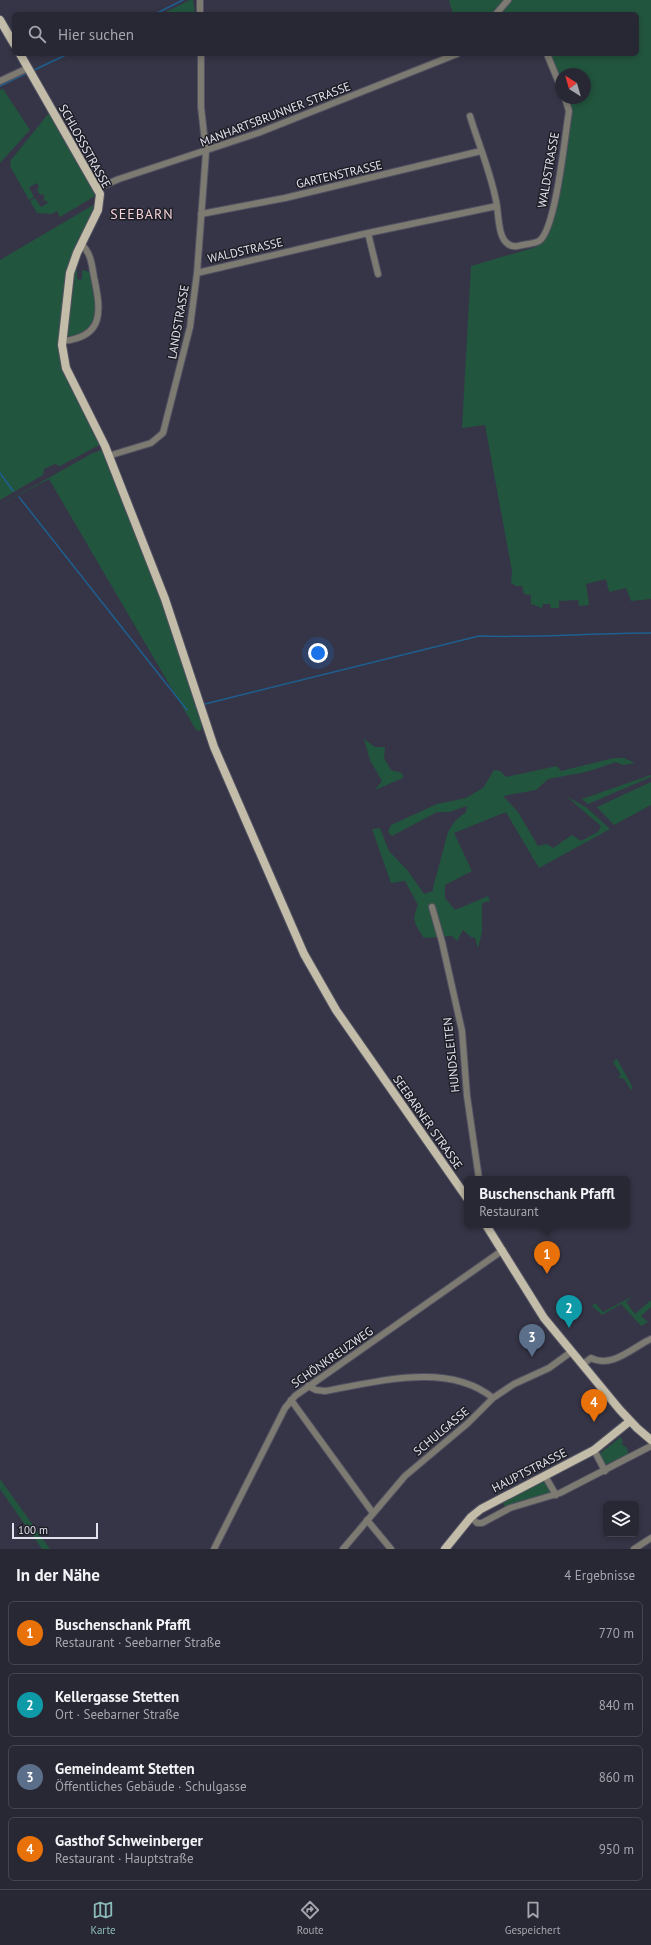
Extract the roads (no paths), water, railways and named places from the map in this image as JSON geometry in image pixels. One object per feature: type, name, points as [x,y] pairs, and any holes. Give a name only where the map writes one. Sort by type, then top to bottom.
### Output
[{"type":"main road","points":[[0,20],[12,41]]},
{"type":"main road","name":"SCHLOSSSTRASSE","points":[[21,56],[98,188],[100,196],[100,205],[81,244],[70,273],[63,341],[66,368],[93,421],[108,456]]},
{"type":"main road","name":"SEEBARNER STRASSE","points":[[108,456],[165,599],[214,747],[308,963],[329,1000],[464,1194]]},
{"type":"main road","points":[[488,1228],[540,1312],[571,1352],[630,1421],[651,1440]]},
{"type":"main road","name":"HAUPTSTRASSE","points":[[445,1549],[471,1517],[496,1500],[594,1450],[630,1421]]},
{"type":"street","points":[[200,0],[200,12]]},
{"type":"street","points":[[498,12],[508,0]]},
{"type":"street","name":"LANDSTRASSE","points":[[108,456],[151,443],[161,437],[165,430],[190,327],[198,273],[206,152],[201,107],[201,56]]},
{"type":"street","name":"MANHARTSBRUNNER STRASSE","points":[[98,188],[119,179],[206,152],[265,131],[452,56]]},
{"type":"street","points":[[548,56],[555,73]]},
{"type":"street","points":[[0,81],[30,71]]},
{"type":"street","name":"WALDSTRASSE","points":[[470,116],[481,152],[494,185],[502,237],[506,244],[514,246],[539,242],[545,235],[557,193],[569,111],[567,104]]},
{"type":"street","name":"GARTENSTRASSE","points":[[201,214],[285,198],[481,152]]},
{"type":"street","name":"WALDSTRASSE","points":[[198,273],[368,233],[497,206]]},
{"type":"street","points":[[368,233],[378,274]]},
{"type":"street","points":[[63,341],[73,340],[90,331],[99,316],[98,297],[90,259],[85,248],[81,244]]},
{"type":"street","name":"HUNDSLEITEN","points":[[432,906],[442,942],[462,1031],[467,1096],[479,1176]]},
{"type":"street","name":"SCHÖNKREUZWEG","points":[[214,1549],[285,1408],[291,1400],[308,1386],[503,1250]]},
{"type":"street","points":[[582,1365],[591,1358],[600,1361],[611,1360],[651,1339]]},
{"type":"street","name":"SCHULGASSE","points":[[343,1549],[366,1520],[410,1472],[468,1423],[493,1398],[514,1384],[549,1368],[571,1352]]},
{"type":"street","points":[[308,1386],[316,1390],[325,1391],[414,1376],[461,1380],[480,1388],[493,1398]]},
{"type":"street","points":[[291,1400],[373,1513]]},
{"type":"street","points":[[471,1517],[477,1523],[482,1523],[510,1508],[556,1495],[651,1446]]},
{"type":"street","points":[[594,1450],[605,1471]]},
{"type":"street","points":[[545,1476],[556,1495]]},
{"type":"street","points":[[366,1520],[391,1549]]},
{"type":"street","points":[[634,1549],[651,1538]]},
{"type":"waterway","points":[[159,12],[183,0]]},
{"type":"waterway","points":[[32,71],[64,56]]},
{"type":"waterway","points":[[0,86],[27,73]]},
{"type":"waterway","points":[[0,473],[13,491]]},
{"type":"waterway","points":[[19,497],[187,710]]},
{"type":"waterway","points":[[205,704],[479,636],[651,633]]},
{"type":"place","name":"Buschenschank Pfaffl","points":[[547,1274]]},
{"type":"place","name":"Kellergasse Stetten","points":[[569,1328]]},
{"type":"place","name":"Gemeindeamt Stetten","points":[[532,1357]]},
{"type":"place","name":"Gasthof Schweinberger","points":[[594,1422]]},
{"type":"district","name":"SEEBARN","points":[[142,214]]}]
